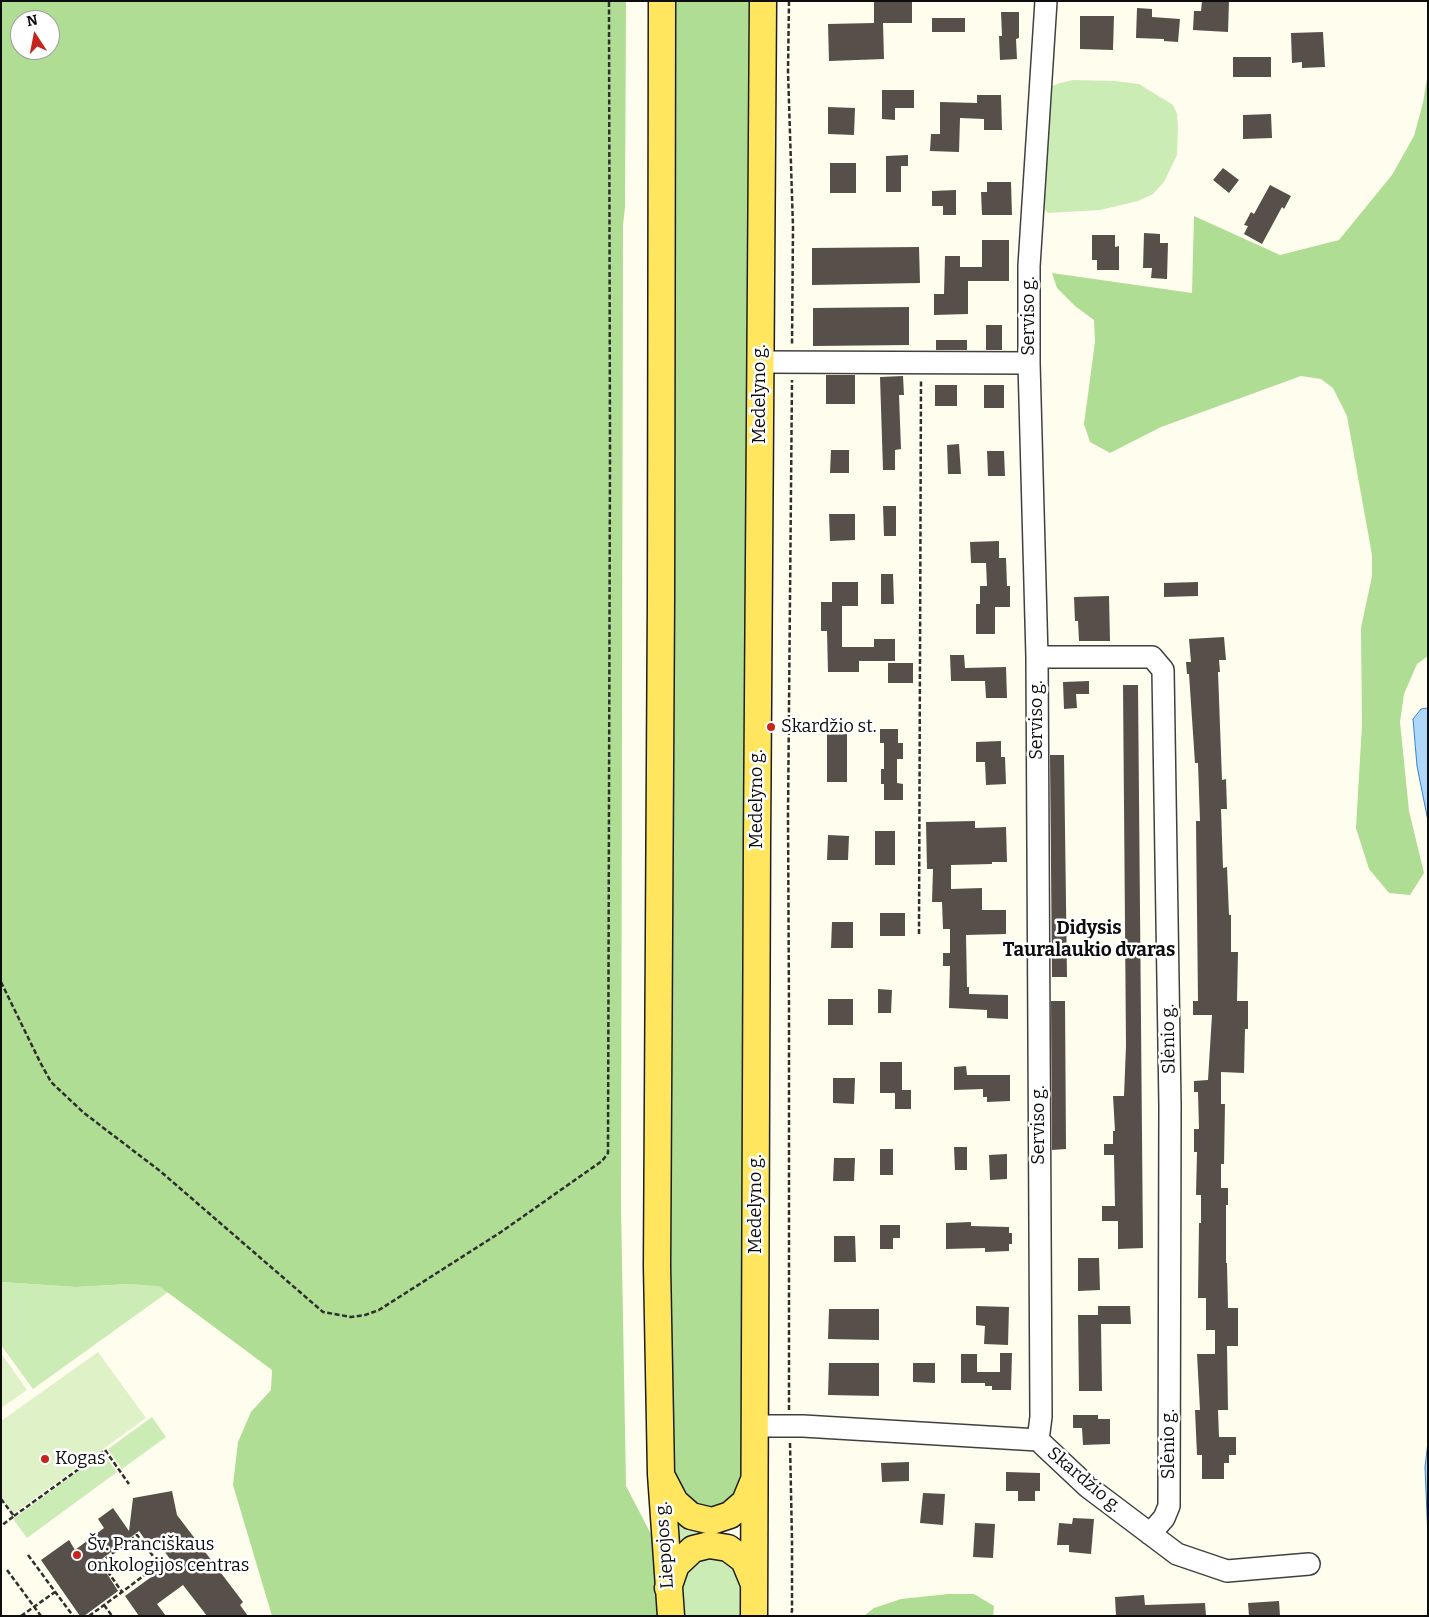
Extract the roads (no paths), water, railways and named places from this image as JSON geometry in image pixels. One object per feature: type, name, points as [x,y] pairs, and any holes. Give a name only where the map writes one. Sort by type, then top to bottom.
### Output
[{"type":"main road","points":[[662,1],[657,1266],[661,1474],[676,1502],[691,1516],[712,1521],[730,1515],[745,1502],[755,1477]]},
{"type":"main road","name":"Medelyno g.","points":[[755,1477],[756,840],[763,1]]},
{"type":"main road","name":"Liepojos g.","points":[[661,1474],[671,1616]]},
{"type":"main road","points":[[754,1616],[755,1477]]},
{"type":"main road","points":[[668,1589],[676,1565],[693,1549],[709,1545],[728,1548],[744,1560],[754,1585]]},
{"type":"street","name":"Serviso g.","points":[[1038,1440],[1041,1417],[1037,656],[1029,363],[1029,266],[1046,1]]},
{"type":"street","points":[[760,362],[1029,363]]},
{"type":"street","name":"Slėnio g.","points":[[1037,656],[1152,657],[1163,670],[1170,1106],[1169,1506],[1164,1518],[1150,1534]]},
{"type":"street","name":"Skardžio g.","points":[[755,1426],[789,1426],[1038,1440],[1088,1487],[1177,1554],[1228,1571],[1309,1564]]},
{"type":"water","points":[[1428,708],[1428,821],[1417,766],[1413,719],[1421,709]]},
{"type":"water","points":[[1428,1442],[1428,1538],[1425,1467]]},
{"type":"place","name":"Skardžio st.","points":[[771,727]]},
{"type":"place","name":"Kogas","points":[[45,1459]]},
{"type":"place","name":"Šv. Pranciškaus onkologijos centras","points":[[77,1555]]},
{"type":"district","name":"Didysis Tauralaukio dvaras","points":[[1089,940]]}]
